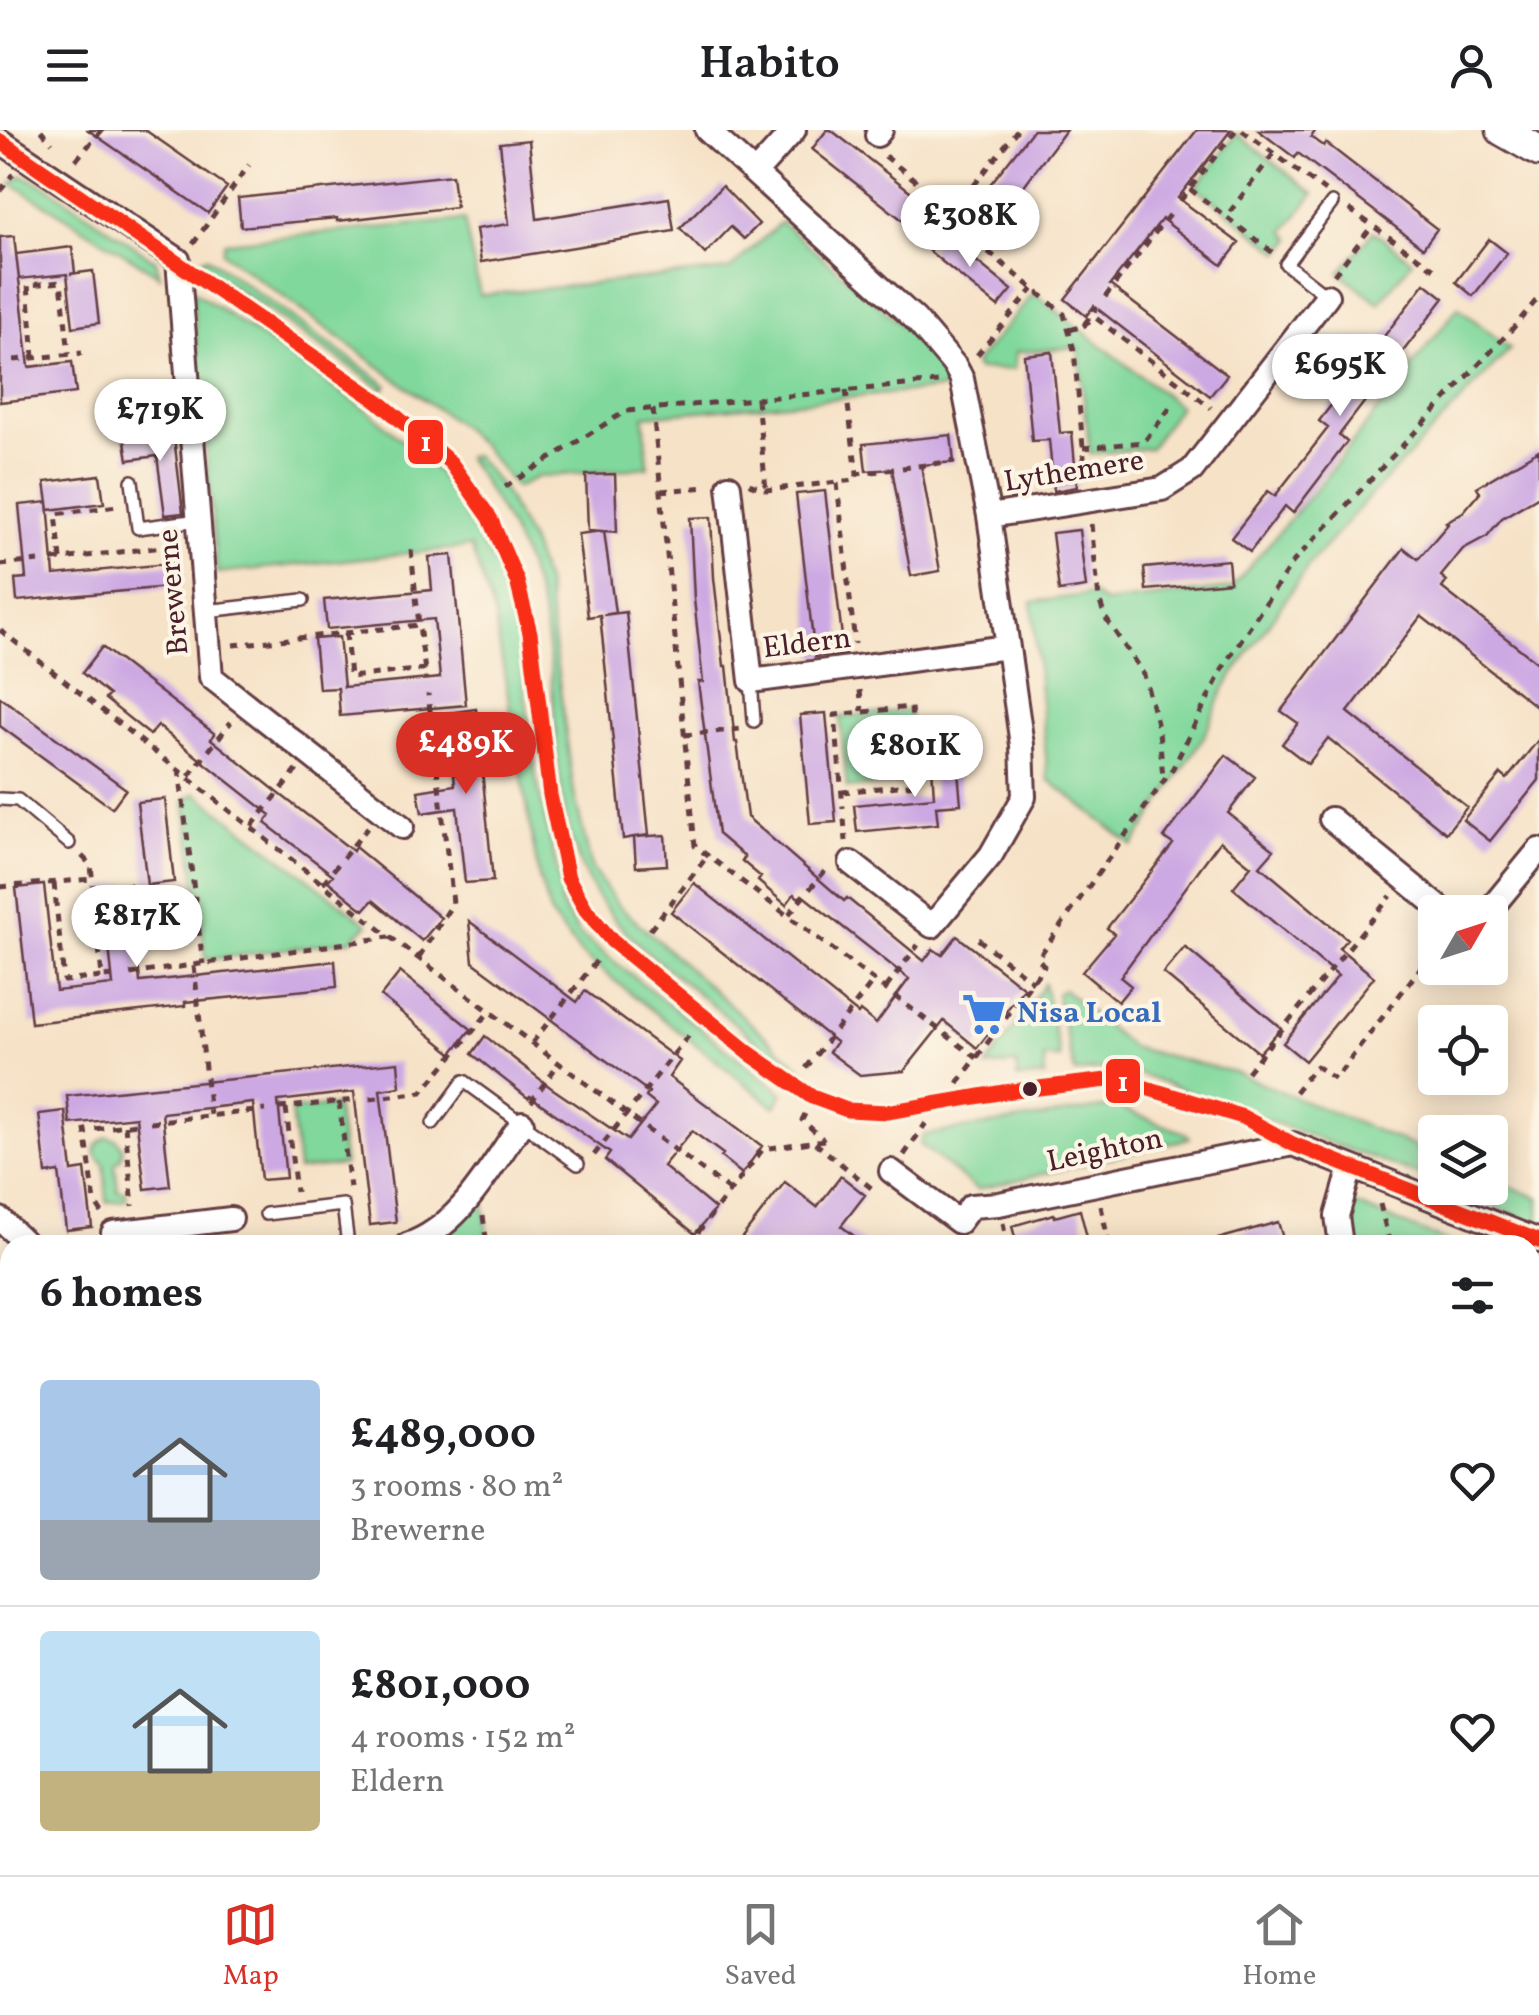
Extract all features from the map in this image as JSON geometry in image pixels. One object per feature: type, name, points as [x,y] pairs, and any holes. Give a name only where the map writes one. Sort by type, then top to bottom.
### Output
[{"type":"street","name":"Lythemere","points":[[707,130],[915,319],[960,375],[990,516],[1162,489],[1192,470],[1328,296]]},
{"type":"street","points":[[756,172],[794,130]]},
{"type":"street","points":[[1502,130],[1539,151]]},
{"type":"street","points":[[0,141],[186,252]]},
{"type":"street","name":"Brewerne","points":[[186,252],[200,532],[212,677],[402,827]]},
{"type":"street","name":"Eldern","points":[[728,486],[751,681],[1007,647]]},
{"type":"street","points":[[846,854],[932,926],[992,855],[1024,797],[1022,745],[990,516]]},
{"type":"street","points":[[1331,819],[1424,895]]},
{"type":"street","points":[[1502,895],[1539,850]]},
{"type":"street","points":[[430,1235],[460,1211],[520,1122]]},
{"type":"street","points":[[1292,1144],[1524,1235]]},
{"type":"street","name":"Leighton","points":[[891,1171],[959,1222],[971,1206],[999,1204],[1292,1144]]},
{"type":"street","points":[[1340,1235],[1338,1216],[1351,1167]]},
{"type":"street","points":[[127,1235],[231,1219]]},
{"type":"lane","points":[[1328,296],[1286,264],[1332,203]]},
{"type":"lane","points":[[186,252],[410,425],[451,464],[490,518],[517,581],[530,633],[550,795],[568,878],[586,910],[612,941],[704,1016],[812,1096],[846,1110],[887,1112],[1004,1092],[1116,1079],[1243,1117],[1292,1144]]},
{"type":"lane","points":[[132,481],[138,528],[200,532]]},
{"type":"lane","points":[[206,610],[303,600]]},
{"type":"lane","points":[[751,681],[754,721]]},
{"type":"lane","points":[[0,798],[18,800],[69,843]]},
{"type":"lane","points":[[434,1123],[464,1081],[578,1164]]},
{"type":"lane","points":[[266,1214],[342,1205],[347,1235]]},
{"type":"path","points":[[42,130],[52,143]]},
{"type":"path","points":[[76,160],[102,130]]},
{"type":"path","points":[[954,211],[1017,130]]},
{"type":"path","points":[[1181,200],[1236,130]]},
{"type":"path","points":[[880,139],[954,211],[956,226],[1064,314],[1074,350],[1099,599],[1104,617],[1144,675],[1158,731],[1163,782]]},
{"type":"path","points":[[1226,217],[1274,154]]},
{"type":"path","points":[[186,252],[248,165]]},
{"type":"path","points":[[0,191],[16,170]]},
{"type":"path","points":[[1190,189],[1286,264]]},
{"type":"path","points":[[1105,297],[1172,212]]},
{"type":"path","points":[[1328,296],[1332,276],[1372,226]]},
{"type":"path","points":[[34,358],[28,285],[61,282],[69,354]]},
{"type":"path","points":[[506,486],[626,412],[960,375],[1034,289]]},
{"type":"path","points":[[956,1085],[1044,966],[1038,958],[1163,782],[1225,664],[1293,562],[1539,296]]},
{"type":"path","points":[[1083,326],[1097,307]]},
{"type":"path","points":[[1068,330],[1096,318],[1229,422]]},
{"type":"path","points":[[14,360],[82,353]]},
{"type":"path","points":[[661,491],[753,484],[766,490],[856,480],[846,390]]},
{"type":"path","points":[[757,399],[766,490]]},
{"type":"path","points":[[1083,448],[1144,442],[1170,408]]},
{"type":"path","points":[[653,409],[695,846],[977,1058]]},
{"type":"path","points":[[856,474],[978,458]]},
{"type":"path","points":[[837,483],[862,711]]},
{"type":"path","points":[[135,503],[56,514],[57,559],[200,532]]},
{"type":"path","points":[[411,550],[426,680]]},
{"type":"path","points":[[0,565],[39,561]]},
{"type":"path","points":[[209,647],[419,625]]},
{"type":"path","points":[[0,630],[390,936],[730,1191]]},
{"type":"path","points":[[346,633],[350,676],[425,669]]},
{"type":"path","points":[[418,957],[453,903],[428,694]]},
{"type":"path","points":[[189,776],[245,704]]},
{"type":"path","points":[[842,792],[917,784],[911,707],[835,715],[843,808]]},
{"type":"path","points":[[684,735],[748,728],[754,721]]},
{"type":"path","points":[[252,826],[310,754]]},
{"type":"path","points":[[179,769],[203,964]]},
{"type":"path","points":[[323,883],[381,810]]},
{"type":"path","points":[[788,914],[846,854],[844,820]]},
{"type":"path","points":[[69,843],[91,864],[102,978]]},
{"type":"path","points":[[650,930],[709,854]]},
{"type":"path","points":[[0,887],[92,879]]},
{"type":"path","points":[[1248,1072],[1405,879]]},
{"type":"path","points":[[54,882],[64,982],[116,976]]},
{"type":"path","points":[[886,988],[932,926]]},
{"type":"path","points":[[130,974],[390,936]]},
{"type":"path","points":[[978,939],[1032,982]]},
{"type":"path","points":[[532,1042],[612,941]]},
{"type":"path","points":[[194,966],[210,1116]]},
{"type":"path","points":[[1294,1092],[1316,1066],[1335,1079],[1418,971]]},
{"type":"path","points":[[806,1068],[874,979]]},
{"type":"path","points":[[370,1098],[422,1092],[490,1012]]},
{"type":"path","points":[[578,1164],[583,1168],[704,1016]]},
{"type":"path","points":[[520,1122],[558,1063]]},
{"type":"path","points":[[298,1210],[283,1108],[355,1100]]},
{"type":"path","points":[[340,1102],[354,1219],[345,1220]]},
{"type":"path","points":[[150,1122],[265,1110]]},
{"type":"path","points":[[120,1235],[95,1202],[85,1130],[137,1124]]},
{"type":"path","points":[[121,1235],[125,1125]]},
{"type":"path","points":[[696,1235],[763,1149],[824,1140]]},
{"type":"path","points":[[1096,1184],[1107,1235]]},
{"type":"path","points":[[1379,1200],[1388,1235]]},
{"type":"green space","points":[[1237,134],[1314,194],[1285,231],[1292,239],[1281,253],[1196,187]]},
{"type":"green space","points":[[22,175],[48,187],[156,261],[160,276],[11,183]]},
{"type":"green space","points":[[464,220],[480,295],[729,270],[781,222],[902,326],[943,370],[954,388],[644,416],[648,467],[537,477],[516,488],[483,447],[458,424],[222,252],[225,242]]},
{"type":"green space","points":[[1373,231],[1412,261],[1379,303],[1340,273]]},
{"type":"green space","points":[[207,257],[387,385],[384,389],[374,383],[206,268],[200,260]]},
{"type":"green space","points":[[192,290],[371,413],[437,471],[499,572],[519,644],[536,777],[560,883],[561,905],[579,934],[783,1093],[775,1107],[581,954],[551,916],[539,878],[494,614],[471,547],[217,573]]},
{"type":"green space","points":[[1034,293],[1179,406],[1150,448],[1090,454],[1078,347],[1016,352],[1014,369],[977,370],[974,364]]},
{"type":"green space","points":[[1458,307],[1510,349],[1309,565],[1225,687],[1203,738],[1133,846],[1048,779],[1032,602],[1093,594],[1104,603],[1231,588],[1321,483]]},
{"type":"green space","points":[[474,455],[502,488],[531,543],[546,586],[574,793],[592,869],[619,906],[811,1077],[807,1081],[667,969],[621,927],[595,894],[573,844],[565,812],[542,613],[512,532],[466,457]]},
{"type":"green space","points":[[909,710],[916,782],[847,788],[840,717]]},
{"type":"green space","points":[[196,793],[368,924],[351,940],[206,960],[185,800]]},
{"type":"green space","points":[[1044,984],[1060,1058],[1044,1058],[1045,1076],[1017,1079],[1017,1064],[986,1067]]},
{"type":"green space","points":[[1063,989],[1131,1047],[1237,1073],[1418,1148],[1418,1175],[1134,1072],[1105,1069],[1075,1073],[1056,994]]},
{"type":"green space","points":[[336,1106],[344,1165],[298,1170],[291,1110]]},
{"type":"green space","points":[[1114,1106],[1190,1138],[977,1190],[920,1144],[923,1135]]},
{"type":"green space","points":[[106,1137],[116,1139],[123,1148],[115,1163],[118,1191],[126,1191],[126,1200],[107,1202],[104,1164],[95,1154],[97,1144]]},
{"type":"green space","points":[[1508,1185],[1539,1198],[1539,1225],[1492,1205],[1508,1205]]},
{"type":"green space","points":[[483,1193],[487,1235],[440,1235]]},
{"type":"green space","points":[[1351,1203],[1430,1235],[1352,1235],[1346,1212]]},
{"type":"building","points":[[88,130],[145,130],[227,187],[208,213]]},
{"type":"building","points":[[827,130],[941,215],[924,237],[812,149]]},
{"type":"building","points":[[1033,130],[1066,130],[1010,204],[988,187]]},
{"type":"building","points":[[1197,130],[1231,130],[1178,198],[1239,243],[1222,265],[1162,219],[1110,285],[1227,375],[1210,396],[1094,306],[1086,316],[1065,299]]},
{"type":"building","points":[[1258,130],[1316,130],[1311,137],[1324,146],[1326,143],[1437,229],[1423,248],[1298,153],[1295,158]]},
{"type":"building","points":[[529,140],[537,219],[669,198],[674,231],[481,262],[476,229],[509,224],[500,143]]},
{"type":"building","points":[[452,175],[456,207],[241,227],[238,198]]},
{"type":"building","points":[[722,186],[759,224],[744,239],[731,227],[705,254],[680,228]]},
{"type":"building","points":[[943,234],[1012,290],[998,307],[929,251]]},
{"type":"building","points":[[14,236],[29,367],[72,362],[76,393],[0,402],[0,237]]},
{"type":"building","points":[[1489,239],[1507,253],[1473,296],[1456,282]]},
{"type":"building","points":[[72,247],[75,273],[70,274],[93,271],[99,323],[73,327],[67,274],[19,279],[16,254]]},
{"type":"building","points":[[1425,283],[1444,298],[1339,435],[1347,442],[1293,513],[1285,506],[1250,552],[1231,538],[1268,491],[1275,496],[1328,428],[1319,421]]},
{"type":"building","points":[[1052,352],[1060,433],[1072,432],[1077,487],[1054,491],[1049,440],[1032,441],[1024,355]]},
{"type":"building","points":[[173,429],[183,513],[165,515],[157,456],[128,460],[124,436]]},
{"type":"building","points":[[951,435],[954,462],[921,465],[940,571],[911,576],[892,469],[866,471],[863,444]]},
{"type":"building","points":[[1539,450],[1539,496],[1502,518],[1487,536],[1463,549],[1441,576],[1447,581],[1442,588],[1539,664],[1539,709],[1421,616],[1348,712],[1467,807],[1446,833],[1328,738],[1308,764],[1282,744],[1298,723],[1281,711],[1404,548],[1418,559],[1446,522],[1463,512],[1480,492],[1477,487]]},
{"type":"building","points":[[615,474],[617,532],[604,531],[615,613],[603,615],[626,612],[649,835],[635,837],[665,835],[667,865],[636,867],[634,837],[623,839],[600,615],[588,617],[578,534],[603,531],[588,530],[586,475]]},
{"type":"building","points":[[100,475],[104,503],[49,510],[45,482]]},
{"type":"building","points":[[825,491],[844,654],[815,657],[796,494]]},
{"type":"building","points":[[48,502],[54,575],[176,563],[178,586],[17,601],[15,579],[26,578],[19,505]]},
{"type":"building","points":[[711,517],[724,666],[747,817],[844,901],[847,898],[924,961],[933,949],[942,955],[957,936],[1024,988],[977,1048],[944,1021],[904,1071],[860,1075],[829,1052],[836,1042],[671,912],[694,883],[858,1014],[860,1011],[876,1024],[909,979],[802,895],[799,898],[794,894],[786,905],[758,881],[761,877],[742,861],[745,857],[718,834],[698,682],[703,682],[690,518]]},
{"type":"building","points":[[1079,530],[1086,587],[1059,591],[1052,533]]},
{"type":"building","points":[[452,555],[466,705],[340,716],[338,688],[319,689],[314,639],[339,637],[344,687],[440,678],[434,619],[327,629],[324,600],[432,590],[429,557]]},
{"type":"building","points":[[1228,560],[1230,582],[1146,590],[1144,568]]},
{"type":"building","points":[[102,647],[215,734],[211,739],[276,791],[353,851],[355,847],[441,918],[422,941],[373,900],[364,910],[356,904],[328,881],[333,875],[265,823],[271,815],[158,726],[150,735],[105,699],[109,695],[82,673]]},
{"type":"building","points":[[0,697],[126,789],[112,808],[0,726]]},
{"type":"building","points":[[476,709],[493,881],[465,883],[457,808],[422,813],[418,791],[455,785],[448,713]]},
{"type":"building","points":[[826,713],[836,822],[810,824],[800,715]]},
{"type":"building","points":[[1539,739],[1539,780],[1490,841],[1463,820],[1501,774],[1507,779]]},
{"type":"building","points":[[956,749],[961,804],[936,806],[938,824],[857,832],[854,805],[934,797],[931,751]]},
{"type":"building","points":[[1226,755],[1255,777],[1228,813],[1274,850],[1260,866],[1347,939],[1339,948],[1374,977],[1305,1061],[1283,1043],[1338,976],[1233,888],[1251,866],[1220,841],[1120,977],[1131,986],[1118,1002],[1082,972],[1114,934],[1107,928],[1173,844],[1164,838]]},
{"type":"building","points":[[165,799],[174,882],[147,885],[137,802]]},
{"type":"building","points":[[130,884],[140,982],[335,961],[337,987],[31,1023],[16,888],[44,885],[56,991],[113,985],[103,887]]},
{"type":"building","points":[[469,921],[577,1002],[585,991],[680,1061],[669,1077],[762,1146],[742,1174],[692,1131],[663,1166],[715,1209],[695,1234],[605,1160],[610,1153],[528,1098],[472,1054],[485,1036],[550,1087],[628,1140],[656,1105],[646,1097],[649,1092],[473,962]]},
{"type":"building","points":[[1185,947],[1281,1028],[1259,1053],[1163,973]]},
{"type":"building","points":[[400,972],[471,1029],[452,1053],[381,996]]},
{"type":"building","points":[[398,1062],[400,1087],[380,1090],[396,1222],[370,1225],[354,1092],[278,1101],[286,1178],[261,1180],[253,1103],[162,1113],[170,1186],[145,1189],[136,1117],[70,1124],[67,1096]]},
{"type":"building","points":[[65,1111],[72,1171],[85,1169],[92,1227],[66,1230],[59,1172],[46,1174],[39,1114]]},
{"type":"building","points":[[841,1176],[865,1195],[841,1226],[853,1235],[744,1235],[785,1182],[817,1207]]},
{"type":"building","points":[[1080,1210],[1086,1235],[1014,1235],[1012,1226],[1054,1214],[1055,1217]]},
{"type":"building","points":[[1278,1222],[1282,1235],[1232,1235]]},
{"type":"transit line","name":"1","points":[[0,141],[378,401],[451,463],[490,518],[517,581],[530,633],[550,795],[568,878],[586,910],[612,941],[749,1053],[812,1097],[847,1110],[887,1112],[1004,1092],[1116,1079],[1243,1117],[1293,1144],[1524,1235]]},
{"type":"place","name":"Nisa Local","points":[[984,1014]]}]
